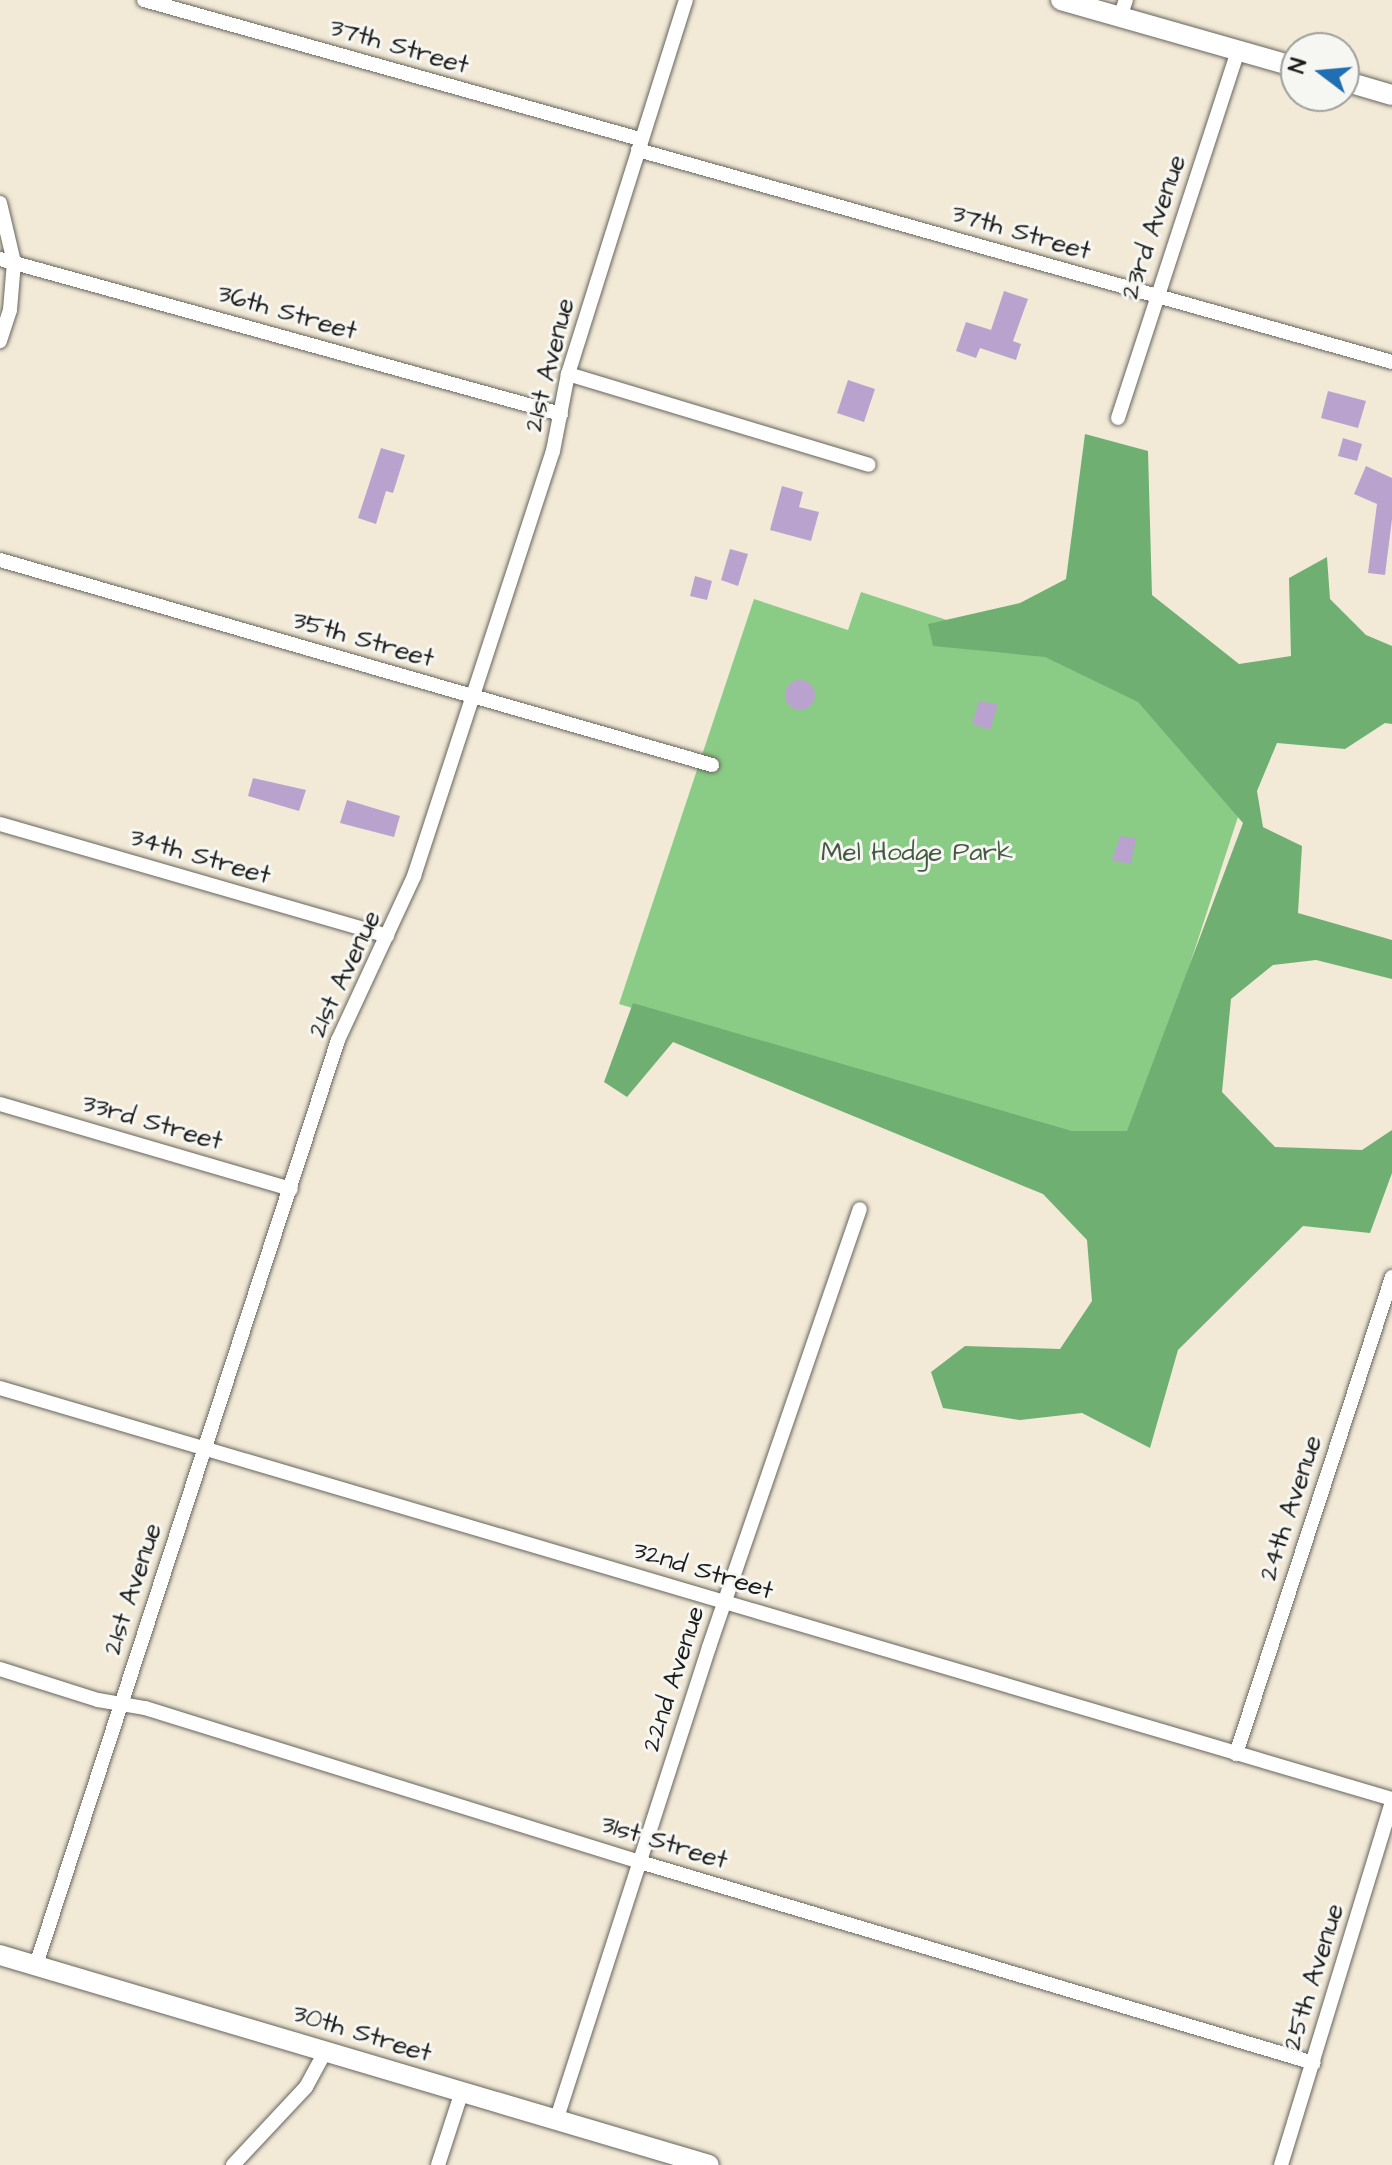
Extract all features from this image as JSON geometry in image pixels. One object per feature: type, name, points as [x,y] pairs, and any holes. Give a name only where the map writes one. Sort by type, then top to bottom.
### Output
[{"type":"street","name":"37th Street","points":[[144,0],[1392,362]]},
{"type":"street","name":"21st Avenue","points":[[36,1965],[338,1040],[364,977],[387,936],[414,876],[514,575],[561,414],[568,374],[686,0]]},
{"type":"street","points":[[1061,0],[1123,8],[1238,51],[1280,63]]},
{"type":"street","name":"23rd Avenue","points":[[1118,418],[1238,51]]},
{"type":"street","points":[[1360,86],[1392,95]]},
{"type":"street","points":[[0,203],[10,310],[0,341]]},
{"type":"street","name":"36th Street","points":[[7,260],[561,414]]},
{"type":"street","points":[[568,374],[869,465]]},
{"type":"street","name":"35th Street","points":[[0,560],[712,765]]},
{"type":"street","name":"34th Street","points":[[0,824],[387,936]]},
{"type":"street","name":"33rd Street","points":[[0,1104],[291,1189]]},
{"type":"street","name":"22nd Avenue","points":[[556,2121],[724,1603],[860,1209]]},
{"type":"street","name":"24th Avenue","points":[[1236,1754],[1392,1277]]},
{"type":"street","name":"32nd Street","points":[[0,1388],[1392,1800]]},
{"type":"street","name":"31st Street","points":[[0,1669],[1314,2063]]},
{"type":"street","name":"25th Avenue","points":[[1281,2165],[1392,1800]]},
{"type":"street","name":"30th Street","points":[[0,1955],[709,2165]]},
{"type":"street","points":[[233,2165],[306,2087],[326,2050]]},
{"type":"street","points":[[438,2165],[462,2091]]},
{"type":"green space","points":[[1085,434],[1148,451],[1152,595],[1239,664],[1291,656],[1289,578],[1327,557],[1330,599],[1366,635],[1392,646],[1392,724],[1385,723],[1345,749],[1277,743],[1257,791],[1263,827],[1302,846],[1298,913],[1392,940],[1392,979],[1316,960],[1273,965],[1231,999],[1222,1092],[1275,1147],[1362,1150],[1392,1130],[1392,1173],[1370,1233],[1303,1226],[1178,1350],[1150,1448],[1082,1413],[1020,1420],[943,1408],[931,1372],[965,1346],[1060,1349],[1092,1301],[1087,1240],[1043,1194],[673,1042],[627,1097],[604,1082],[633,1003],[1072,1131],[1127,1131],[1243,823],[1138,702],[1045,657],[933,646],[928,624],[1020,603],[1066,579]]},
{"type":"green space","name":"Mel Hodge Park","points":[[861,592],[1268,725],[1127,1157],[619,1004],[754,599],[848,630]]},
{"type":"building","points":[[1004,291],[1028,299],[1013,341],[1021,344],[1016,360],[980,348],[976,358],[956,351],[966,322],[991,330]]},
{"type":"building","points":[[848,380],[875,389],[864,422],[837,413]]},
{"type":"building","points":[[1328,391],[1366,401],[1358,428],[1321,418]]},
{"type":"building","points":[[1343,438],[1362,444],[1357,461],[1338,456]]},
{"type":"building","points":[[381,448],[405,455],[393,493],[386,491],[376,524],[358,518]]},
{"type":"building","points":[[1366,466],[1392,478],[1392,519],[1385,575],[1368,573],[1377,504],[1354,494]]},
{"type":"building","points":[[782,486],[803,492],[799,507],[819,512],[811,541],[770,530]]},
{"type":"building","points":[[730,549],[748,554],[738,586],[721,580]]},
{"type":"building","points":[[695,576],[712,581],[707,600],[690,596]]},
{"type":"building","points":[[800,680],[806,681],[814,689],[814,701],[806,709],[800,710],[794,709],[786,701],[785,695],[786,689],[794,681]]},
{"type":"building","points":[[979,701],[998,704],[990,730],[972,724]]},
{"type":"building","points":[[253,778],[306,790],[299,811],[248,796]]},
{"type":"building","points":[[347,800],[400,816],[394,837],[340,823]]},
{"type":"building","points":[[1120,836],[1136,838],[1131,864],[1112,860]]}]
